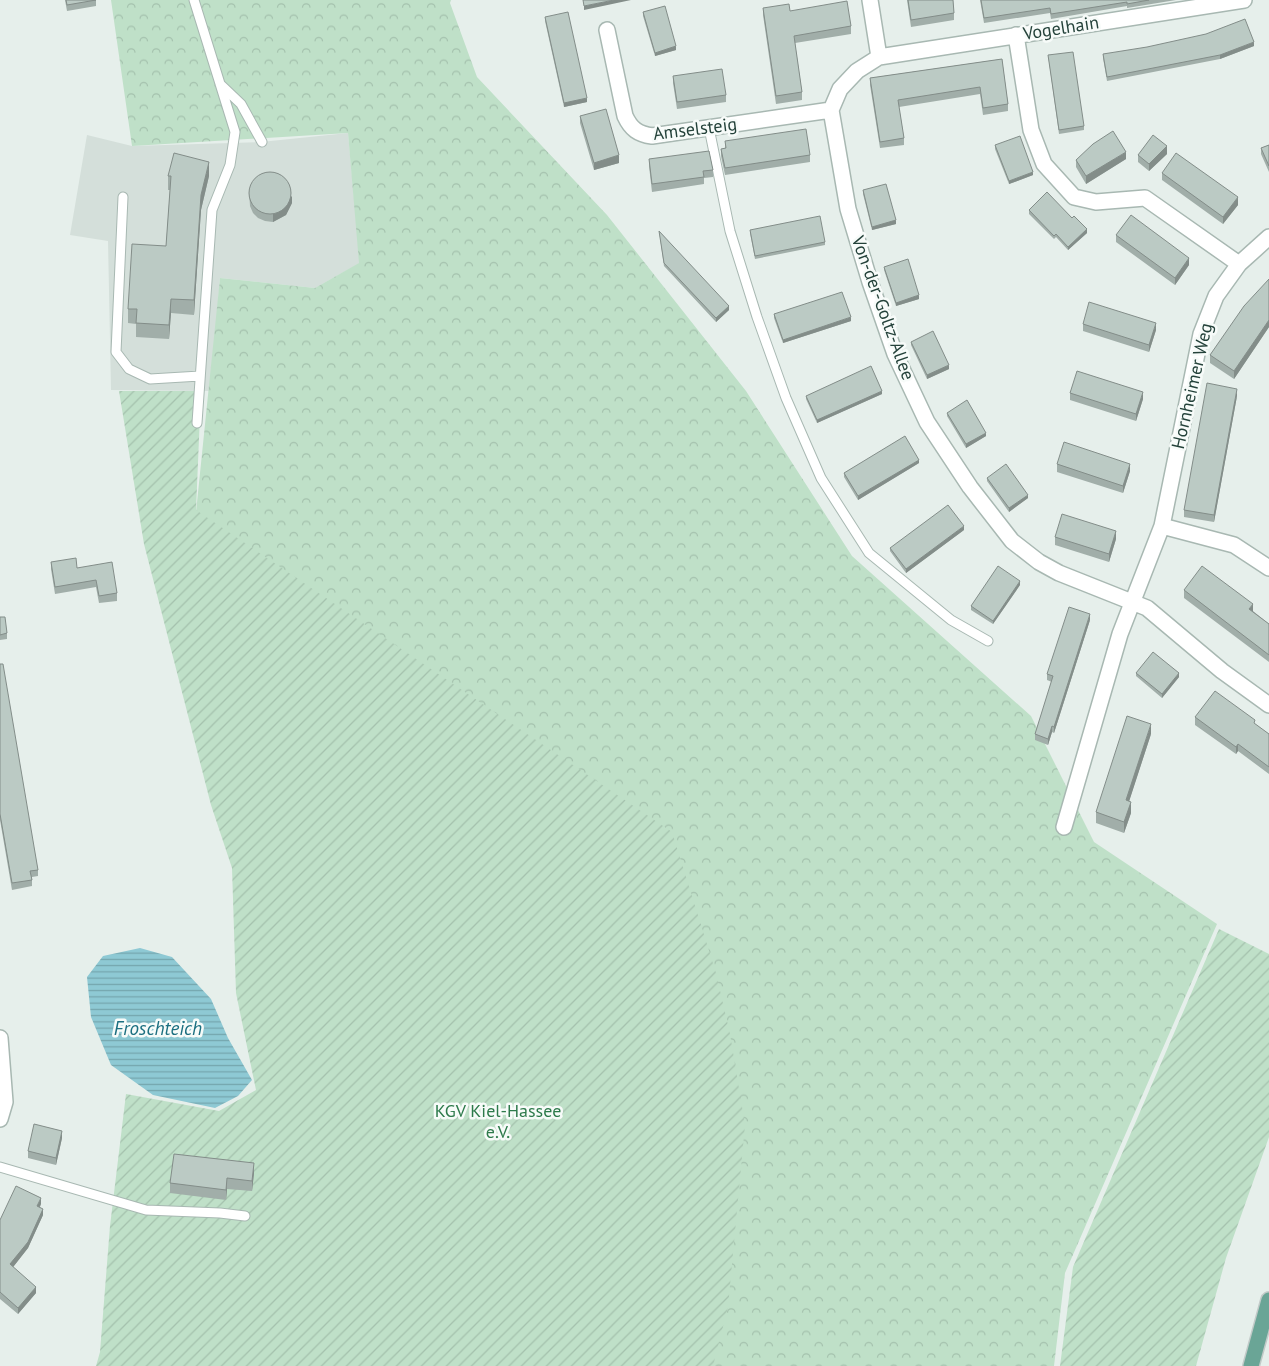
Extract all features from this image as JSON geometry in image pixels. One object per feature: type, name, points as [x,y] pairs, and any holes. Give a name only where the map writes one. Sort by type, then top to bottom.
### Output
[{"type":"main road","points":[[1251,1366],[1269,1300]]},
{"type":"street","points":[[831,110],[840,89],[857,71],[879,56],[870,0]]},
{"type":"street","name":"Vogelhain","points":[[879,56],[1244,0]]},
{"type":"street","name":"Amselsteig","points":[[607,30],[625,116],[629,126],[638,133],[652,136],[831,110]]},
{"type":"street","points":[[1016,35],[1031,130],[1044,164],[1074,197],[1096,202],[1145,198],[1239,264]]},
{"type":"street","name":"Von-der-Goltz-Allee","points":[[831,110],[848,209],[870,282],[895,354],[927,422],[970,487],[1012,541],[1039,562],[1059,573],[1147,608],[1222,671],[1269,705]]},
{"type":"street","name":"Hornheimer Weg","points":[[1064,827],[1120,634],[1162,526],[1201,334],[1216,296],[1239,264],[1269,237]]},
{"type":"street","points":[[1162,526],[1234,545],[1269,568]]},
{"type":"street","points":[[0,1038],[4,1102],[0,1119]]},
{"type":"lane","points":[[194,0],[234,132],[230,164],[212,210],[197,423]]},
{"type":"lane","points":[[220,84],[241,104],[262,142]]},
{"type":"lane","points":[[709,128],[730,230],[757,317],[786,398],[821,478],[869,553],[951,620],[988,641]]},
{"type":"lane","points":[[123,197],[116,352],[129,369],[150,379],[200,376]]},
{"type":"lane","points":[[0,1166],[146,1210],[245,1216]]},
{"type":"shaded area","points":[[348,133],[360,263],[315,288],[220,278],[211,391],[111,390],[108,241],[70,235],[87,135],[132,146],[261,142]]},
{"type":"green space","points":[[111,0],[451,0],[450,3],[477,77],[607,215],[746,391],[852,556],[1031,716],[1094,842],[1217,924],[1065,1273],[1054,1366],[709,1366],[195,522],[220,278],[315,288],[359,263],[348,133],[132,146]]},
{"type":"green space","name":"KGV Kiel-Hassee e.V.","points":[[119,391],[201,391],[196,510],[672,832],[716,973],[730,1034],[745,1125],[728,1307],[713,1366],[96,1366],[100,1352],[110,1226],[126,1094],[219,1111],[256,1090],[236,993],[232,868],[211,805],[144,544]]},
{"type":"green space","points":[[1219,929],[1269,954],[1269,1137],[1226,1258],[1196,1366],[1060,1366],[1073,1267]]},
{"type":"water","name":"Froschteich","points":[[140,948],[172,957],[211,999],[228,1038],[252,1080],[238,1096],[215,1108],[153,1095],[111,1065],[91,1017],[87,977],[103,956]]},
{"type":"building","points":[[66,0],[96,0],[67,5]]},
{"type":"building","points":[[583,0],[614,0],[584,6]]},
{"type":"building","points":[[908,0],[953,0],[954,13],[911,20]]},
{"type":"building","points":[[981,0],[1149,0],[1051,14],[1050,8],[984,18]]},
{"type":"building","points":[[847,1],[851,26],[794,36],[802,92],[776,96],[763,8],[789,4],[790,11]]},
{"type":"building","points":[[665,6],[676,46],[655,53],[643,12]]},
{"type":"building","points":[[568,12],[587,98],[564,103],[545,17]]},
{"type":"building","points":[[1245,19],[1254,42],[1220,55],[1107,77],[1103,54],[1147,47],[1206,34]]},
{"type":"building","points":[[1073,52],[1084,126],[1059,130],[1048,55]]},
{"type":"building","points":[[1002,59],[1008,104],[983,108],[980,87],[898,100],[904,138],[880,142],[870,78]]},
{"type":"building","points":[[722,69],[726,95],[677,102],[673,76]]},
{"type":"building","points":[[606,109],[619,155],[594,163],[580,116]]},
{"type":"building","points":[[806,129],[810,155],[725,168],[721,149],[726,148],[725,141]]},
{"type":"building","points":[[1113,131],[1126,152],[1086,176],[1076,160],[1093,144]]},
{"type":"building","points":[[1153,135],[1167,146],[1149,164],[1138,155]]},
{"type":"building","points":[[1020,136],[1033,172],[1009,181],[995,145]]},
{"type":"building","points":[[1269,145],[1269,166],[1261,148]]},
{"type":"building","points":[[709,151],[713,170],[703,171],[704,177],[652,184],[649,159]]},
{"type":"building","points":[[174,153],[209,162],[201,195],[194,300],[171,299],[169,325],[136,323],[137,309],[128,309],[132,244],[166,246],[171,176],[168,176]]},
{"type":"building","points":[[1176,153],[1238,197],[1223,217],[1162,173]]},
{"type":"building","points":[[266,172],[274,172],[285,178],[291,193],[285,208],[274,214],[266,214],[255,208],[249,197],[249,189],[255,178]]},
{"type":"building","points":[[886,184],[896,220],[872,227],[863,190]]},
{"type":"building","points":[[1047,192],[1072,218],[1074,216],[1087,229],[1068,247],[1056,234],[1054,236],[1029,210]]},
{"type":"building","points":[[1131,215],[1189,258],[1175,278],[1116,235]]},
{"type":"building","points":[[820,216],[825,242],[755,256],[750,230]]},
{"type":"building","points":[[659,231],[729,306],[716,318],[664,263]]},
{"type":"building","points":[[908,259],[919,295],[896,303],[884,267]]},
{"type":"building","points":[[1269,279],[1269,320],[1234,371],[1210,355],[1244,306]]},
{"type":"building","points":[[842,292],[851,317],[783,340],[774,314]]},
{"type":"building","points":[[1089,302],[1156,323],[1149,345],[1083,324]]},
{"type":"building","points":[[933,331],[949,365],[927,375],[911,342]]},
{"type":"building","points":[[871,366],[882,391],[817,420],[806,396]]},
{"type":"building","points":[[1077,371],[1143,392],[1136,414],[1070,393]]},
{"type":"building","points":[[1207,383],[1237,389],[1214,515],[1184,510]]},
{"type":"building","points":[[967,400],[986,433],[966,444],[947,413]]},
{"type":"building","points":[[905,436],[919,460],[858,496],[844,473]]},
{"type":"building","points":[[1064,442],[1130,464],[1123,486],[1057,464]]},
{"type":"building","points":[[1006,464],[1028,495],[1009,508],[987,478]]},
{"type":"building","points":[[948,505],[964,526],[906,569],[890,548]]},
{"type":"building","points":[[1062,514],[1116,531],[1109,554],[1055,537]]},
{"type":"building","points":[[76,558],[77,568],[112,562],[117,593],[99,596],[96,580],[55,587],[51,562]]},
{"type":"building","points":[[998,566],[1020,581],[993,621],[971,606]]},
{"type":"building","points":[[1202,566],[1253,604],[1249,609],[1269,624],[1269,655],[1184,590]]},
{"type":"building","points":[[1069,607],[1090,614],[1054,727],[1052,726],[1048,739],[1035,734],[1053,676],[1047,674]]},
{"type":"building","points":[[0,617],[5,617],[7,633],[0,635]]},
{"type":"building","points":[[1153,652],[1179,673],[1162,694],[1136,673]]},
{"type":"building","points":[[0,664],[3,664],[38,870],[30,871],[32,880],[12,883],[0,814]]},
{"type":"building","points":[[1215,691],[1255,720],[1254,723],[1269,734],[1269,767],[1238,744],[1236,747],[1195,717]]},
{"type":"building","points":[[1127,716],[1151,724],[1126,800],[1131,802],[1124,822],[1096,812]]},
{"type":"building","points":[[34,1124],[62,1131],[56,1158],[28,1151]]},
{"type":"building","points":[[174,1154],[254,1163],[252,1181],[227,1178],[226,1190],[170,1183]]},
{"type":"building","points":[[16,1186],[41,1198],[37,1206],[43,1209],[28,1242],[10,1264],[36,1287],[18,1308],[0,1292],[0,1220]]}]
